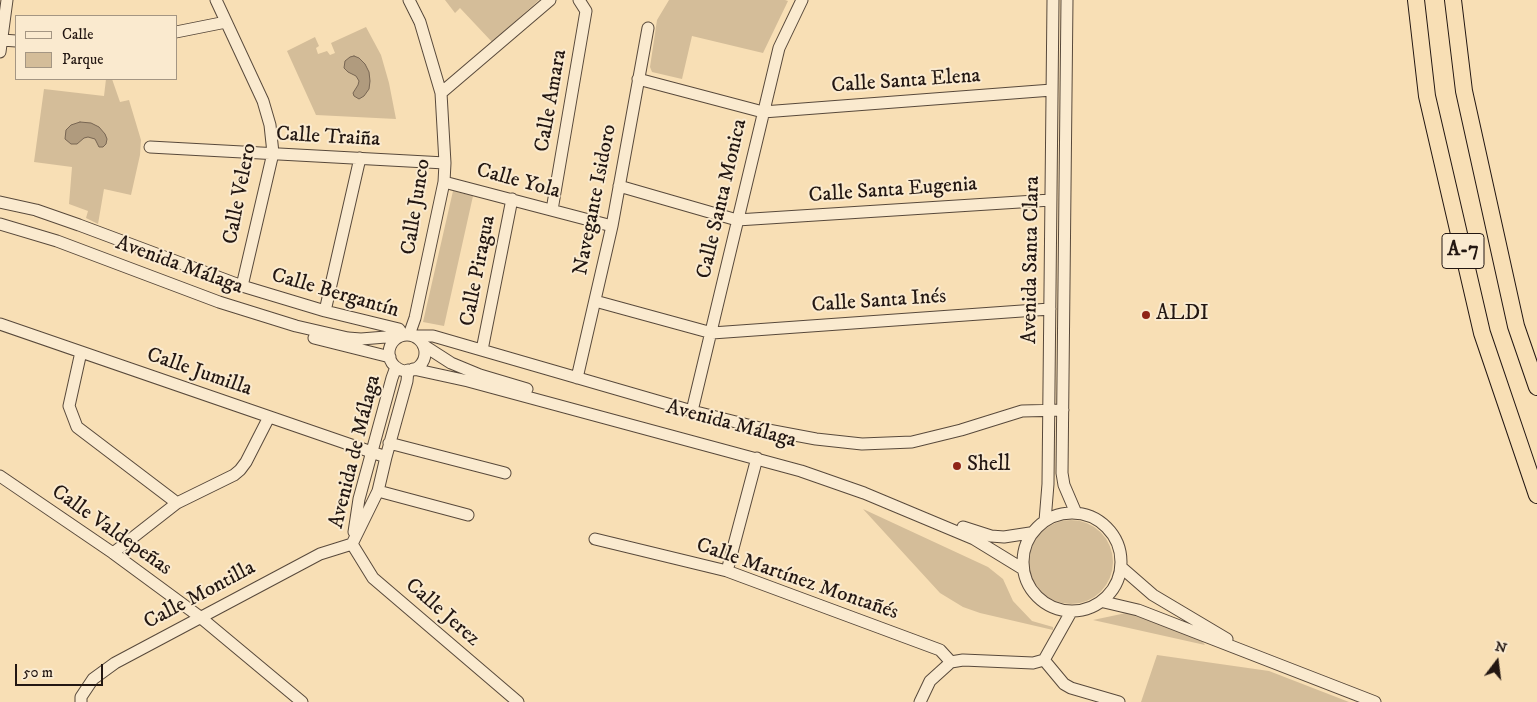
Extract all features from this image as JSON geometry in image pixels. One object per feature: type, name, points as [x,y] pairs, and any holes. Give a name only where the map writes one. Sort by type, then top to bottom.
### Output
[{"type":"highway","name":"A-7","points":[[1416,0],[1427,96],[1482,333],[1537,495]]},
{"type":"highway","name":"A-7","points":[[1453,0],[1464,90],[1516,326],[1537,387]]},
{"type":"street","points":[[0,52],[7,0]]},
{"type":"street","name":"Calle Velero","points":[[216,0],[263,101],[270,125],[273,153],[242,286]]},
{"type":"street","name":"Calle Junco","points":[[409,0],[420,22],[442,93],[445,163],[444,182],[410,338]]},
{"type":"street","points":[[442,93],[550,0]]},
{"type":"street","name":"Calle Amara","points":[[552,210],[586,11],[579,0]]},
{"type":"street","name":"Calle Santa Monica","points":[[692,411],[779,48],[802,0]]},
{"type":"street","name":"Avenida Santa Clara","points":[[1045,521],[1048,484],[1053,0]]},
{"type":"street","name":"Avenida Santa Clara","points":[[1067,0],[1062,473],[1064,485],[1076,513]]},
{"type":"street","points":[[178,32],[226,22]]},
{"type":"street","name":"Navegante Isidoro","points":[[577,378],[612,226],[648,28]]},
{"type":"street","points":[[2,40],[15,41]]},
{"type":"street","name":"Calle Santa Elena","points":[[638,79],[763,112],[1052,90]]},
{"type":"street","name":"Calle Traiña","points":[[150,147],[445,163]]},
{"type":"street","points":[[325,311],[360,158]]},
{"type":"street","name":"Calle Yola","points":[[444,182],[612,226]]},
{"type":"street","name":"Calle Santa Eugenia","points":[[619,186],[737,220],[1051,200]]},
{"type":"street","name":"Calle Piragua","points":[[482,350],[512,199]]},
{"type":"street","name":"Calle Bergantín","points":[[0,202],[36,210],[242,286],[325,311],[400,329],[410,338],[433,336],[692,411],[768,430],[862,444],[912,442],[961,430],[1022,411],[1063,410]]},
{"type":"street","name":"Avenida Málaga","points":[[0,224],[57,241],[220,302],[296,326],[348,338],[410,338],[451,363],[480,375],[788,460],[848,480],[973,531],[1004,537],[1030,533]]},
{"type":"street","name":"Avenida Málaga","points":[[0,232],[60,249],[192,300],[402,366],[468,381],[801,471],[873,497],[974,540],[1023,569]]},
{"type":"street","name":"Calle Santa Inés","points":[[596,301],[712,333],[1050,309]]},
{"type":"street","name":"Calle Jumilla","points":[[0,324],[371,453],[386,456]]},
{"type":"street","points":[[410,338],[425,356],[419,366],[402,366],[390,346],[410,338]]},
{"type":"street","points":[[81,352],[69,406],[77,426],[177,503]]},
{"type":"street","name":"Avenida de Málaga","points":[[352,544],[378,491],[389,443],[407,381],[402,366]]},
{"type":"street","name":"Avenida de Málaga","points":[[352,544],[359,498],[392,378],[402,366]]},
{"type":"street","points":[[113,553],[177,503],[240,470],[269,417]]},
{"type":"street","points":[[389,443],[505,473]]},
{"type":"street","points":[[727,571],[756,458]]},
{"type":"street","name":"Calle Valdepeñas","points":[[0,476],[113,553],[200,618],[302,702]]},
{"type":"street","points":[[378,491],[468,515]]},
{"type":"street","points":[[1061,513],[1076,513],[1099,520],[1120,546],[1122,568],[1115,588],[1104,602],[1088,610],[1071,612],[1055,609],[1031,590],[1025,580],[1023,569],[1024,551],[1030,533],[1038,524],[1045,521],[1061,513]]},
{"type":"street","name":"Calle Martínez Montañés","points":[[595,539],[727,571],[940,650],[950,662]]},
{"type":"street","name":"Calle Montilla","points":[[81,702],[81,698],[93,680],[115,663],[320,554],[352,544]]},
{"type":"street","name":"Calle Jerez","points":[[352,544],[373,578],[518,702]]},
{"type":"street","points":[[1122,568],[1153,595],[1258,657]]},
{"type":"street","points":[[1104,602],[1138,610],[1375,702]]},
{"type":"street","points":[[1055,609],[1061,628]]},
{"type":"street","points":[[920,702],[930,681],[950,662],[963,660],[1033,663],[1044,660],[1071,612]]},
{"type":"street","points":[[1044,660],[1064,684],[1071,688],[1119,702]]},
{"type":"green space","points":[[445,0],[539,0],[492,42],[460,8],[455,13]]},
{"type":"green space","points":[[669,0],[788,1],[763,53],[692,36],[682,79],[652,72],[650,67],[657,20]]},
{"type":"green space","points":[[366,27],[381,55],[396,119],[316,115],[287,51],[315,37],[319,46],[316,48],[318,54],[327,51],[330,55],[335,53],[331,43]]},
{"type":"green space","points":[[106,80],[112,80],[120,102],[129,100],[141,140],[140,155],[131,195],[104,189],[98,224],[86,218],[88,211],[69,204],[72,167],[34,162],[44,89],[104,96]]},
{"type":"green space","points":[[453,191],[473,196],[444,326],[423,322]]},
{"type":"green space","points":[[863,509],[988,567],[1003,579],[1013,601],[1032,621],[1053,627],[1053,630],[980,613],[963,607],[940,593]]},
{"type":"green space","points":[[1071,520],[1087,523],[1101,532],[1110,546],[1113,562],[1110,578],[1101,592],[1087,601],[1071,604],[1055,601],[1041,592],[1032,578],[1029,562],[1032,546],[1041,532],[1055,523]]},
{"type":"green space","points":[[1126,613],[1141,615],[1202,641],[1205,645],[1093,620]]},
{"type":"green space","points":[[1157,655],[1269,671],[1349,702],[1141,702]]},
{"type":"shaded area","points":[[354,56],[365,64],[369,72],[369,89],[359,99],[353,93],[359,81],[356,76],[344,68],[345,61]]},
{"type":"shaded area","points":[[80,122],[91,123],[99,127],[105,134],[106,144],[103,147],[99,147],[95,139],[88,137],[77,144],[71,144],[65,139],[66,130],[71,125]]},
{"type":"place","name":"ALDI","points":[[1146,315]]},
{"type":"place","name":"Shell","points":[[957,466]]}]
